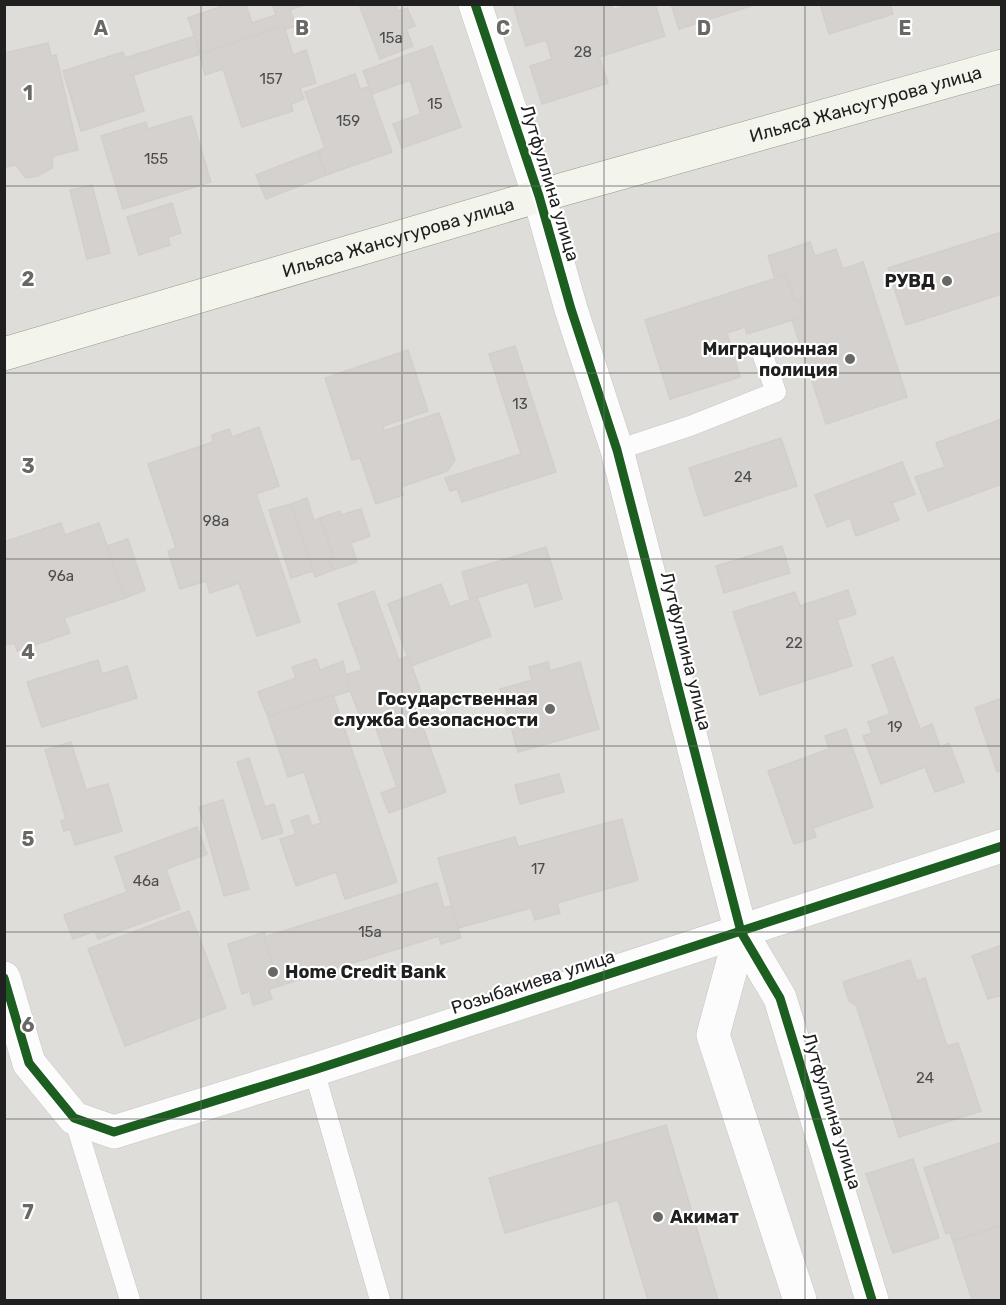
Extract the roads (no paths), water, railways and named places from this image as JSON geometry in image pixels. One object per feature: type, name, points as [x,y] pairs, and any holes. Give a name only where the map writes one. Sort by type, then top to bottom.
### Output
[{"type":"main road","name":"Ильяса Жансугурова улица","points":[[4,354],[539,196],[1002,66]]},
{"type":"street","name":"Лутфуллина улица","points":[[475,4],[539,196],[617,450],[741,932],[780,998],[872,1300]]},
{"type":"street","name":"Розыбакиева улица","points":[[74,1118],[114,1132],[314,1070],[1002,846]]},
{"type":"street","name":"Лутфуллина улица","points":[[741,932],[713,1035],[800,1300]]},
{"type":"street","points":[[4,978],[29,1063],[74,1118]]},
{"type":"lane","points":[[617,450],[690,426],[776,392],[763,357]]},
{"type":"lane","points":[[314,1070],[380,1300]]},
{"type":"lane","points":[[74,1118],[130,1300]]},
{"type":"place","name":"РУВД","points":[[947,281]]},
{"type":"place","name":"Миграционная полиция","points":[[850,359]]},
{"type":"place","name":"Государственная служба безопасности","points":[[550,709]]},
{"type":"place","name":"Home Credit Bank","points":[[273,972]]},
{"type":"place","name":"Акимат","points":[[658,1217]]}]
